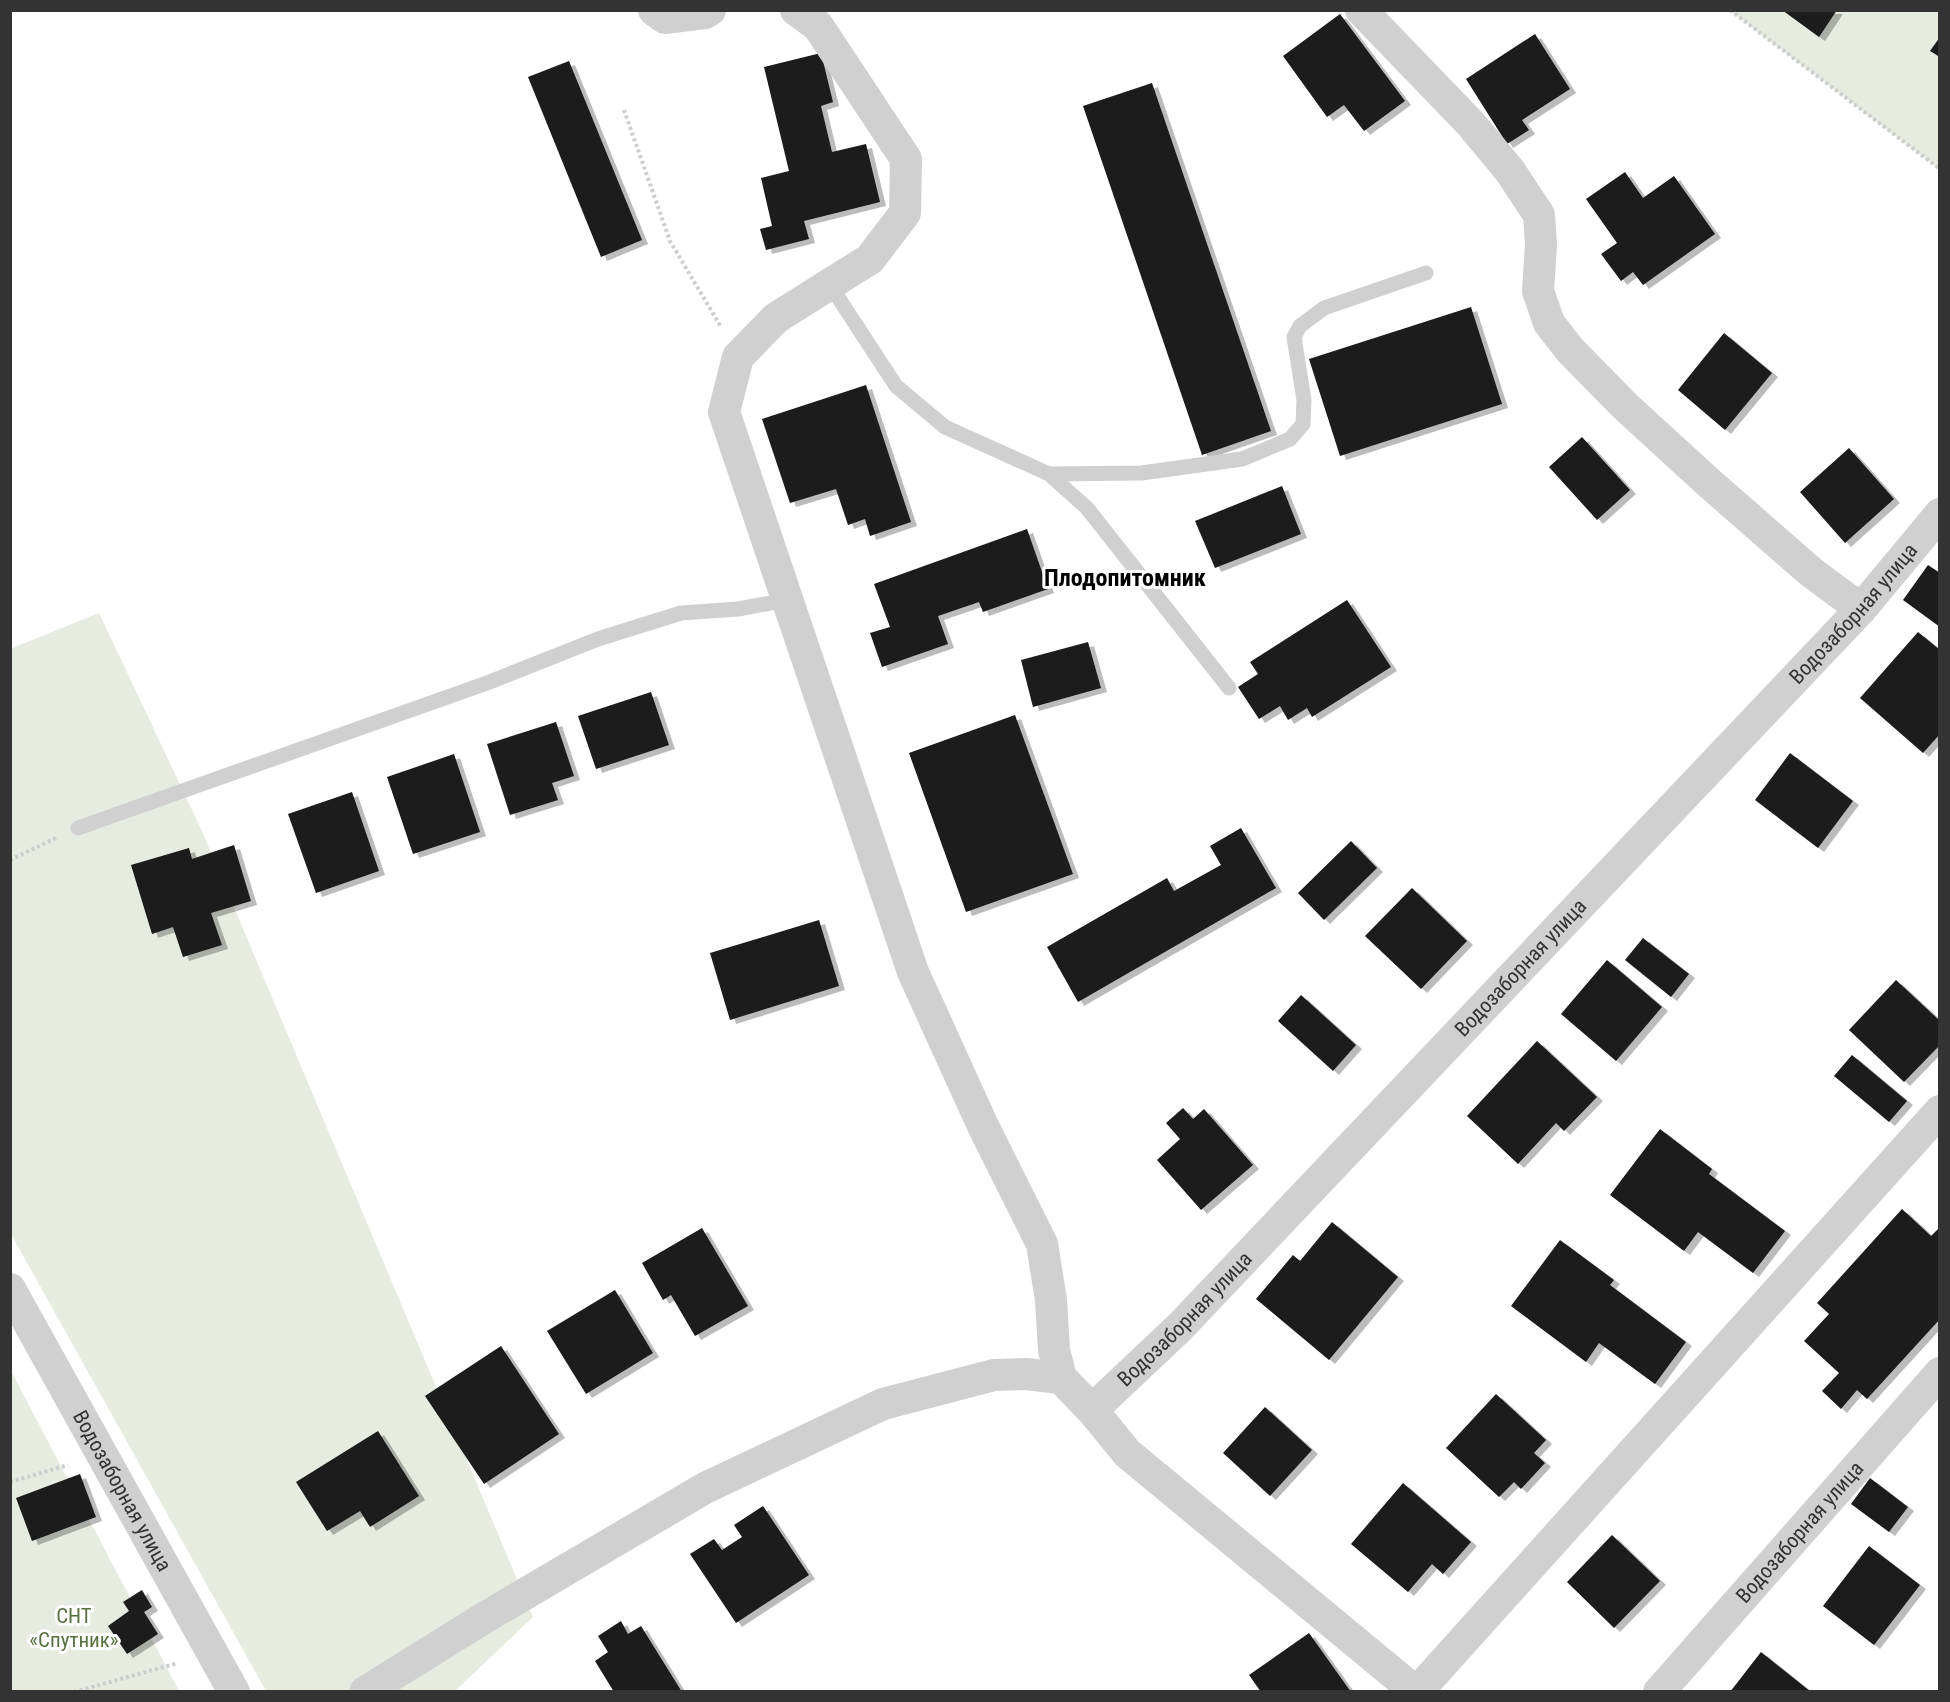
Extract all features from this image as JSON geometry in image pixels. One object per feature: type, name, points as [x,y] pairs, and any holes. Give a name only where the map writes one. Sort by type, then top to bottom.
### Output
[{"type":"street","points":[[654,10],[665,18],[705,13],[710,10]]},
{"type":"street","points":[[796,10],[818,26],[906,159],[905,213],[870,259],[776,318],[738,357],[724,412],[912,972],[983,1126],[1042,1244],[1051,1300],[1053,1350],[1060,1378],[1092,1410],[1127,1453],[1416,1692],[1940,1111]]},
{"type":"street","points":[[1361,10],[1471,123],[1510,171],[1539,214],[1541,245],[1538,291],[1549,323],[1570,350],[1708,482],[1811,572],[1861,609]]},
{"type":"street","name":"Водозаборная улица","points":[[1092,1410],[1180,1327],[1861,609],[1940,514]]},
{"type":"street","name":"Водозаборная улица","points":[[10,1289],[234,1692]]},
{"type":"street","name":"Водозаборная улица","points":[[1659,1692],[1940,1373]]},
{"type":"street","points":[[365,1692],[484,1618],[705,1488],[883,1404],[994,1375],[1026,1374],[1060,1378]]},
{"type":"lane","points":[[1049,474],[1142,473],[1242,459],[1290,439],[1303,424],[1304,400],[1294,337],[1300,326],[1324,309],[1426,273]]},
{"type":"lane","points":[[830,285],[897,386],[928,414],[945,427],[1049,474],[1087,508],[1229,688]]},
{"type":"lane","points":[[78,828],[487,683],[597,639],[681,613],[738,609],[787,600]]},
{"type":"path","points":[[1730,10],[1940,169]]},
{"type":"path","points":[[624,110],[670,241],[738,357]]},
{"type":"path","points":[[10,860],[78,828]]},
{"type":"path","points":[[10,1482],[104,1455]]},
{"type":"path","points":[[74,1692],[213,1653]]},
{"type":"green space","points":[[1730,11],[1939,11],[1939,169]]},
{"type":"green space","points":[[99,613],[201,829],[533,1617],[455,1691],[266,1691],[11,1234],[10,649]]},
{"type":"green space","name":"СНТ «Спутник»","points":[[11,1371],[179,1691],[11,1691]]},
{"type":"building","points":[[1782,10],[1837,10],[1819,37]]},
{"type":"building","points":[[1340,14],[1405,101],[1364,131],[1344,105],[1327,117],[1283,56]]},
{"type":"building","points":[[1535,34],[1570,89],[1522,120],[1529,130],[1507,144],[1466,79]]},
{"type":"building","points":[[1940,37],[1940,57],[1930,51]]},
{"type":"building","points":[[821,53],[833,102],[821,106],[832,152],[866,144],[880,202],[804,221],[809,239],[766,250],[760,229],[772,226],[761,178],[789,171],[764,67]]},
{"type":"building","points":[[569,61],[642,240],[601,257],[528,77]]},
{"type":"building","points":[[1152,83],[1271,431],[1202,455],[1083,106]]},
{"type":"building","points":[[1625,172],[1643,198],[1674,176],[1715,234],[1643,285],[1633,272],[1621,281],[1601,254],[1617,243],[1586,199]]},
{"type":"building","points":[[1471,307],[1502,404],[1340,456],[1309,359]]},
{"type":"building","points":[[1724,333],[1772,373],[1725,430],[1678,390]]},
{"type":"building","points":[[866,385],[911,522],[870,536],[865,519],[848,525],[836,489],[790,503],[762,419]]},
{"type":"building","points":[[1582,437],[1630,490],[1597,520],[1549,467]]},
{"type":"building","points":[[1849,448],[1894,499],[1845,543],[1800,492]]},
{"type":"building","points":[[1282,486],[1301,534],[1215,568],[1195,521]]},
{"type":"building","points":[[1027,529],[1048,589],[983,612],[979,602],[938,616],[948,644],[882,667],[870,633],[890,627],[874,584]]},
{"type":"building","points":[[1928,565],[1940,573],[1940,627],[1903,600]]},
{"type":"building","points":[[1347,600],[1391,667],[1312,717],[1307,708],[1288,720],[1280,706],[1259,719],[1238,687],[1258,674],[1250,662]]},
{"type":"building","points":[[1918,632],[1940,650],[1940,734],[1923,753],[1860,698]]},
{"type":"building","points":[[1088,642],[1101,688],[1033,707],[1021,660]]},
{"type":"building","points":[[651,692],[669,745],[596,769],[578,716]]},
{"type":"building","points":[[1015,715],[1073,874],[966,912],[909,753]]},
{"type":"building","points":[[556,722],[574,776],[552,783],[558,800],[510,815],[487,744]]},
{"type":"building","points":[[1790,753],[1853,801],[1818,848],[1755,800]]},
{"type":"building","points":[[454,754],[480,832],[413,854],[387,777]]},
{"type":"building","points":[[352,792],[379,871],[316,893],[288,814]]},
{"type":"building","points":[[1241,828],[1276,888],[1078,1002],[1047,947],[1167,878],[1174,891],[1221,865],[1210,846]]},
{"type":"building","points":[[1351,841],[1377,868],[1324,920],[1298,893]]},
{"type":"building","points":[[234,845],[251,901],[211,913],[222,945],[183,957],[173,927],[152,934],[131,865],[189,848],[192,859]]},
{"type":"building","points":[[1412,888],[1467,941],[1421,989],[1365,936]]},
{"type":"building","points":[[819,920],[839,986],[730,1020],[710,953]]},
{"type":"building","points":[[1643,938],[1689,974],[1671,997],[1625,960]]},
{"type":"building","points":[[1607,960],[1662,1007],[1616,1061],[1561,1014]]},
{"type":"building","points":[[1896,980],[1940,1021],[1940,1045],[1904,1082],[1849,1030]]},
{"type":"building","points":[[1301,995],[1356,1045],[1333,1071],[1278,1021]]},
{"type":"building","points":[[1537,1041],[1597,1097],[1564,1131],[1556,1123],[1518,1164],[1467,1116]]},
{"type":"building","points":[[1852,1055],[1907,1101],[1889,1122],[1834,1076]]},
{"type":"building","points":[[1183,1108],[1193,1119],[1204,1109],[1253,1165],[1201,1210],[1157,1160],[1180,1139],[1166,1123]]},
{"type":"building","points":[[1660,1129],[1712,1169],[1709,1174],[1785,1231],[1753,1273],[1698,1232],[1684,1251],[1610,1195]]},
{"type":"building","points":[[1902,1209],[1931,1236],[1940,1227],[1940,1319],[1867,1399],[1857,1390],[1841,1409],[1822,1391],[1839,1373],[1804,1341],[1829,1314],[1817,1303]]},
{"type":"building","points":[[1332,1222],[1398,1277],[1329,1360],[1256,1299],[1293,1255],[1300,1261]]},
{"type":"building","points":[[702,1228],[748,1306],[695,1336],[671,1295],[663,1300],[642,1263]]},
{"type":"building","points":[[1560,1240],[1614,1280],[1610,1285],[1686,1342],[1655,1384],[1599,1343],[1586,1362],[1511,1306]]},
{"type":"building","points":[[615,1290],[653,1353],[586,1394],[547,1331]]},
{"type":"building","points":[[501,1346],[559,1434],[484,1484],[425,1396]]},
{"type":"building","points":[[1496,1394],[1546,1440],[1534,1453],[1545,1463],[1521,1489],[1514,1482],[1499,1497],[1446,1448]]},
{"type":"building","points":[[1265,1407],[1312,1450],[1270,1496],[1223,1453]]},
{"type":"building","points":[[378,1431],[419,1496],[370,1527],[360,1511],[327,1531],[296,1482]]},
{"type":"building","points":[[80,1474],[96,1517],[32,1541],[16,1498]]},
{"type":"building","points":[[1870,1478],[1908,1507],[1889,1532],[1851,1504]]},
{"type":"building","points":[[1403,1483],[1471,1542],[1443,1574],[1432,1564],[1408,1592],[1351,1544]]},
{"type":"building","points":[[763,1506],[809,1575],[736,1623],[690,1554],[714,1539],[722,1550],[742,1537],[734,1525]]},
{"type":"building","points":[[1612,1535],[1660,1581],[1614,1628],[1567,1582]]},
{"type":"building","points":[[1869,1546],[1920,1585],[1874,1645],[1823,1606]]},
{"type":"building","points":[[142,1590],[152,1607],[144,1612],[158,1634],[127,1654],[108,1626],[129,1611],[123,1602]]},
{"type":"building","points":[[621,1621],[628,1634],[641,1626],[682,1692],[614,1692],[595,1661],[608,1652],[598,1636]]},
{"type":"building","points":[[1309,1633],[1351,1692],[1261,1692],[1249,1675]]},
{"type":"building","points":[[1761,1652],[1811,1692],[1730,1692]]},
{"type":"district","name":"Плодопитомник","points":[[1125,578]]}]
